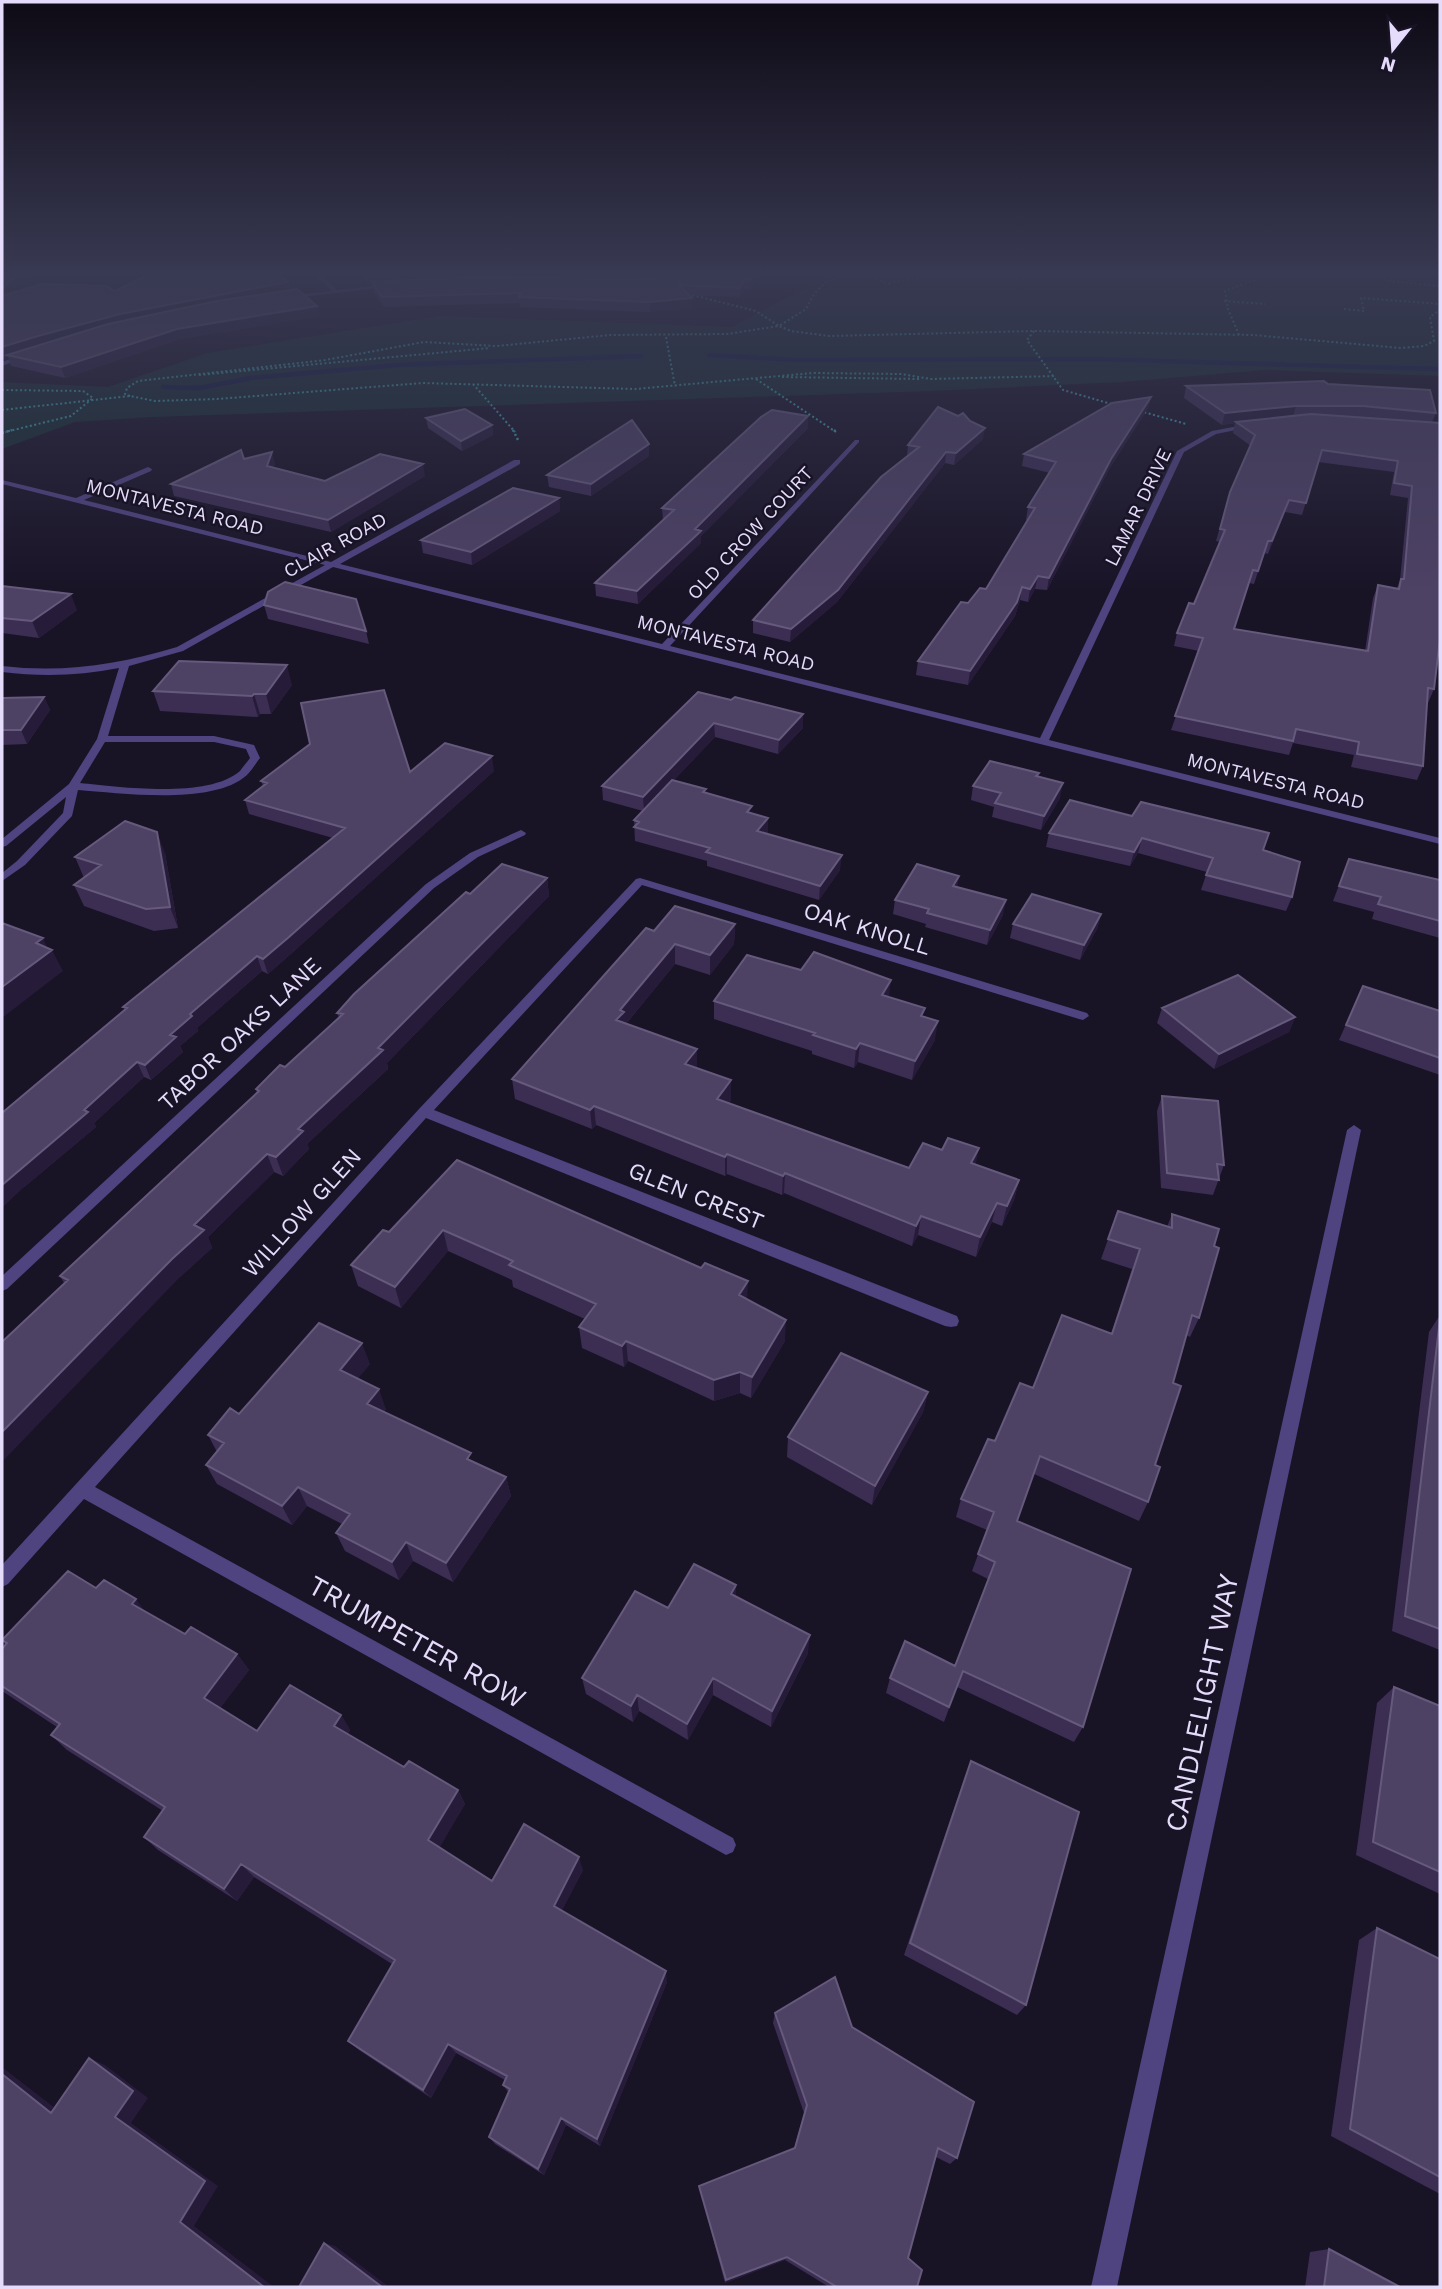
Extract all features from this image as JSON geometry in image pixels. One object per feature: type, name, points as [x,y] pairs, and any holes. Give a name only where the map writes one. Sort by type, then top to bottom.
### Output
[{"type":"street","name":"LAMAR DRIVE","points":[[1044,741],[1181,451],[1214,432],[1269,424]]},
{"type":"street","name":"OLD CROW COURT","points":[[666,645],[857,441]]},
{"type":"street","name":"CLAIR ROAD","points":[[2,669],[52,672],[125,665],[194,643],[517,462]]},
{"type":"street","points":[[78,500],[148,469]]},
{"type":"street","name":"MONTAVESTA ROAD","points":[[2,482],[666,645],[1440,841]]},
{"type":"street","points":[[2,844],[73,786],[102,739],[125,665]]},
{"type":"street","points":[[73,786],[169,792],[205,788],[226,783],[244,772],[255,758],[250,747],[227,740],[102,739]]},
{"type":"street","points":[[2,878],[21,863],[68,814],[73,786]]},
{"type":"street","name":"TABOR OAKS LANE","points":[[2,1285],[430,886],[474,855],[521,834]]},
{"type":"street","name":"OAK KNOLL","points":[[640,881],[1083,1016]]},
{"type":"street","name":"WILLOW GLEN","points":[[2,1578],[424,1112],[640,881]]},
{"type":"street","name":"GLEN CREST","points":[[424,1112],[951,1321]]},
{"type":"street","name":"CANDLELIGHT WAY","points":[[1104,2287],[1354,1130]]},
{"type":"street","name":"TRUMPETER ROW","points":[[82,1489],[726,1845]]},
{"type":"path","points":[[163,379],[133,385],[125,394],[155,401],[217,400],[374,385],[472,383],[635,389],[747,379]]},
{"type":"path","points":[[133,385],[173,379]]},
{"type":"path","points":[[673,379],[675,386]]},
{"type":"path","points":[[756,379],[831,430]]},
{"type":"path","points":[[1057,379],[1063,390],[1115,404]]},
{"type":"path","points":[[472,383],[517,435],[519,444]]},
{"type":"path","points":[[2,390],[83,391],[91,394],[92,402]]},
{"type":"path","points":[[2,410],[130,396]]},
{"type":"path","points":[[2,433],[71,416],[92,402]]},
{"type":"path","points":[[1128,408],[1192,426]]},
{"type":"green space","points":[[132,379],[1161,379],[931,391],[152,417],[75,422],[2,449],[2,382],[108,387]]},
{"type":"building","points":[[1324,381],[1328,384],[1430,390],[1436,413],[1363,406],[1296,406],[1225,413],[1186,386]]},
{"type":"building","points":[[1151,397],[1111,459],[1049,578],[1038,576],[1030,589],[1022,587],[1017,602],[970,671],[918,661],[961,602],[968,603],[980,588],[986,589],[1035,508],[1028,507],[1056,462],[1024,454],[1112,403]]},
{"type":"building","points":[[938,407],[958,416],[963,413],[970,421],[985,428],[956,453],[946,452],[838,590],[791,629],[753,620],[881,477],[919,447],[908,445]]},
{"type":"building","points":[[465,409],[492,425],[461,441],[426,418]]},
{"type":"building","points":[[772,410],[808,416],[695,529],[701,531],[637,591],[595,583],[674,510],[662,508]]},
{"type":"building","points":[[1311,414],[1440,423],[1440,639],[1434,689],[1428,688],[1423,766],[1357,754],[1359,742],[1296,729],[1293,741],[1175,716],[1203,638],[1177,633],[1189,603],[1194,604],[1225,530],[1220,529],[1230,492],[1255,435],[1236,422]],"holes":[[[1322,450],[1398,461],[1394,483],[1412,486],[1404,579],[1401,579],[1399,589],[1378,585],[1368,651],[1234,629],[1253,570],[1258,571],[1268,541],[1272,541],[1289,500],[1306,503]]]},
{"type":"building","points":[[632,420],[649,444],[591,484],[547,475]]},
{"type":"building","points":[[241,450],[244,459],[272,452],[267,466],[325,481],[380,454],[423,464],[328,520],[171,484]]},
{"type":"building","points":[[513,488],[559,498],[471,552],[421,540]]},
{"type":"building","points":[[285,582],[356,599],[366,631],[264,605],[268,592]]},
{"type":"building","points":[[2,586],[71,594],[32,621],[2,618]]},
{"type":"building","points":[[179,661],[287,665],[266,694],[252,696],[153,691]]},
{"type":"building","points":[[384,690],[410,772],[445,743],[492,756],[289,937],[263,959],[257,956],[190,1014],[192,1016],[170,1035],[176,1037],[145,1065],[137,1062],[84,1110],[88,1112],[2,1185],[2,1113],[127,1008],[123,1007],[345,828],[245,800],[267,783],[261,781],[310,744],[301,703]]},
{"type":"building","points":[[698,692],[731,700],[735,697],[803,714],[779,740],[714,723],[643,797],[602,786]]},
{"type":"building","points":[[44,697],[21,730],[2,730],[3,698]]},
{"type":"building","points":[[990,761],[1039,773],[1036,776],[1063,783],[1044,816],[995,803],[1001,793],[973,786]]},
{"type":"building","points":[[672,780],[752,806],[747,812],[768,818],[757,831],[842,855],[820,886],[706,852],[710,848],[634,827],[639,822],[634,820]]},
{"type":"building","points":[[1070,800],[1132,816],[1141,802],[1269,833],[1263,850],[1300,862],[1292,897],[1206,875],[1213,858],[1142,838],[1134,852],[1049,833]]},
{"type":"building","points":[[125,821],[157,832],[170,907],[146,909],[74,885],[101,865],[75,857]]},
{"type":"building","points":[[1349,859],[1440,880],[1440,921],[1378,904],[1381,897],[1339,886]]},
{"type":"building","points":[[502,864],[547,878],[378,1048],[383,1050],[298,1129],[303,1131],[276,1157],[267,1154],[194,1225],[204,1230],[172,1259],[2,1432],[2,1342],[68,1280],[60,1276],[259,1091],[256,1089],[280,1065],[285,1067],[343,1014],[337,1013],[354,994],[466,892],[470,894]]},
{"type":"building","points":[[917,864],[959,876],[953,886],[1006,900],[990,930],[927,913],[929,909],[895,900]]},
{"type":"building","points":[[1032,894],[1101,914],[1084,945],[1013,924]]},
{"type":"building","points":[[675,906],[735,924],[710,955],[675,944],[620,1010],[624,1012],[616,1020],[697,1049],[685,1064],[731,1080],[717,1099],[909,1168],[923,1143],[942,1150],[948,1138],[979,1148],[971,1163],[1019,1180],[1007,1206],[997,1203],[980,1237],[921,1216],[916,1226],[785,1173],[783,1176],[727,1154],[725,1157],[594,1106],[590,1110],[512,1079],[646,928],[654,931]]},
{"type":"building","points":[[2,923],[43,938],[36,943],[52,950],[2,987]]},
{"type":"building","points":[[814,952],[891,980],[882,995],[925,1008],[921,1016],[938,1021],[915,1061],[860,1043],[856,1049],[714,1001],[747,955],[801,970]]},
{"type":"building","points":[[1238,975],[1295,1017],[1219,1054],[1162,1008]]},
{"type":"building","points":[[1363,986],[1440,1011],[1440,1058],[1346,1025]]},
{"type":"building","points":[[1162,1096],[1218,1101],[1224,1165],[1217,1164],[1219,1180],[1167,1173]]},
{"type":"building","points":[[457,1160],[701,1268],[705,1263],[748,1281],[739,1295],[786,1320],[752,1377],[740,1372],[714,1380],[626,1341],[622,1346],[579,1327],[596,1304],[509,1265],[513,1261],[443,1230],[395,1287],[351,1265],[383,1230],[389,1232]]},
{"type":"building","points":[[1118,1211],[1172,1228],[1172,1214],[1219,1229],[1214,1246],[1219,1248],[1199,1318],[1192,1315],[1173,1383],[1181,1386],[1155,1465],[1160,1467],[1148,1502],[1040,1456],[1017,1521],[1131,1569],[1083,1727],[963,1671],[949,1707],[890,1678],[905,1641],[955,1666],[995,1562],[978,1554],[994,1512],[961,1499],[988,1439],[995,1441],[1020,1383],[1033,1388],[1062,1315],[1112,1334],[1140,1249],[1108,1239]]},
{"type":"building","points":[[1440,1319],[1440,1629],[1405,1616]]},
{"type":"building","points":[[319,1323],[362,1343],[340,1370],[379,1389],[367,1404],[471,1453],[467,1459],[506,1477],[446,1563],[406,1542],[392,1562],[336,1533],[350,1514],[298,1487],[282,1506],[206,1465],[224,1443],[208,1435],[230,1408],[239,1414]]},
{"type":"building","points":[[841,1353],[928,1392],[875,1486],[788,1437]]},
{"type":"building","points":[[694,1564],[736,1585],[731,1594],[810,1635],[772,1711],[713,1678],[687,1724],[637,1695],[631,1706],[582,1678],[635,1591],[668,1608]]},
{"type":"building","points":[[68,1571],[96,1588],[104,1580],[136,1599],[132,1604],[185,1634],[191,1627],[237,1654],[204,1698],[257,1731],[290,1685],[341,1715],[334,1726],[404,1767],[409,1761],[458,1790],[428,1840],[492,1881],[524,1824],[579,1857],[554,1906],[666,1971],[597,2139],[561,2118],[538,2169],[489,2137],[510,2089],[503,2085],[507,2076],[448,2044],[423,2090],[348,2041],[395,1960],[241,1864],[224,1889],[144,1837],[165,1807],[51,1735],[60,1724],[2,1686],[2,1649],[7,1643],[2,1640]]},
{"type":"building","points":[[1394,1687],[1440,1706],[1440,1872],[1373,1842]]},
{"type":"building","points":[[971,1761],[1079,1812],[1026,2005],[910,1943]]},
{"type":"building","points":[[1377,1928],[1440,1959],[1440,2177],[1350,2129]]},
{"type":"building","points":[[835,1977],[852,2027],[974,2102],[957,2158],[938,2148],[908,2258],[922,2270],[917,2287],[837,2287],[787,2257],[726,2280],[699,2186],[795,2148],[807,2105],[775,2013]]},
{"type":"building","points":[[89,2058],[133,2091],[115,2117],[205,2181],[180,2222],[264,2287],[2,2287],[2,2074],[51,2113]]},
{"type":"building","points":[[324,2243],[382,2287],[299,2287]]},
{"type":"building","points":[[1329,2249],[1400,2287],[1324,2287]]},
{"type":"waterway","points":[[163,387],[200,388],[247,379]]}]
